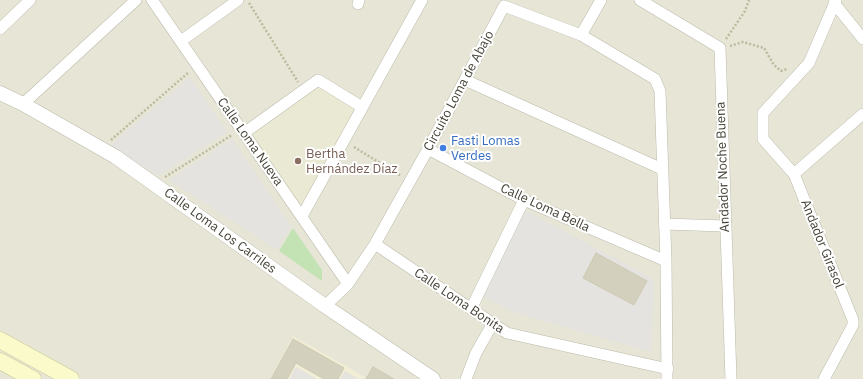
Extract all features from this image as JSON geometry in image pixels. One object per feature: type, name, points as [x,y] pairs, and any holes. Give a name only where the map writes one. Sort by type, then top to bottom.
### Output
[{"type":"main road","points":[[0,340],[71,379]]},
{"type":"main road","points":[[0,361],[33,379]]},
{"type":"street","points":[[0,29],[30,0]]},
{"type":"street","points":[[23,104],[136,0]]},
{"type":"street","name":"Calle Loma Nueva","points":[[152,0],[348,284]]},
{"type":"street","points":[[181,41],[238,0]]},
{"type":"street","points":[[302,216],[422,0]]},
{"type":"street","points":[[581,35],[600,0]]},
{"type":"street","points":[[640,0],[720,48]]},
{"type":"street","points":[[810,60],[835,2],[862,38]]},
{"type":"street","name":"Circuito Loma de Abajo","points":[[325,306],[348,284],[375,244],[504,6],[581,35],[655,79],[660,91],[666,260],[667,374]]},
{"type":"street","name":"Andador Noche Buena","points":[[720,48],[731,379]]},
{"type":"street","name":"Andador Girasol","points":[[810,60],[763,113],[764,139],[794,174],[853,320],[853,325],[824,379]]},
{"type":"street","points":[[242,131],[318,80],[362,108]]},
{"type":"street","points":[[465,80],[662,169]]},
{"type":"street","name":"Calle Loma Los Carriles","points":[[0,93],[23,104],[116,157],[325,306],[433,379]]},
{"type":"street","points":[[794,174],[863,114]]},
{"type":"street","name":"Calle Loma Bella","points":[[428,148],[524,200],[666,260]]},
{"type":"street","points":[[471,309],[524,200]]},
{"type":"street","points":[[664,224],[725,226]]},
{"type":"street","name":"Calle Loma Bonita","points":[[375,244],[507,333],[667,374]]},
{"type":"street","points":[[466,379],[476,353],[493,323]]},
{"type":"path","points":[[247,0],[303,91]]},
{"type":"path","points":[[720,48],[745,11],[748,0]]},
{"type":"path","points":[[720,48],[743,42],[764,48],[774,65],[781,71],[810,60]]},
{"type":"path","points":[[100,149],[197,65]]},
{"type":"path","points":[[154,184],[242,131]]},
{"type":"path","points":[[344,141],[410,181]]},
{"type":"shaded area","points":[[0,0],[863,0],[863,379],[0,379]]},
{"type":"shaded area","points":[[190,77],[227,132],[158,176],[110,145]]},
{"type":"shaded area","name":"Bertha Hernández Díaz","points":[[318,80],[362,107],[302,216],[244,133]]},
{"type":"shaded area","points":[[232,139],[291,227],[277,250],[169,180]]},
{"type":"shaded area","points":[[526,211],[654,279],[651,352],[513,312],[481,295]]},
{"type":"shaded area","points":[[293,336],[365,377],[364,379],[270,379]]},
{"type":"shaded area","points":[[296,367],[317,379],[289,379]]},
{"type":"shaded area","points":[[345,371],[358,379],[340,379]]},
{"type":"green space","points":[[293,228],[322,270],[322,281],[279,251]]},
{"type":"building","points":[[596,253],[647,281],[634,305],[583,278]]},
{"type":"building","points":[[293,339],[344,368],[338,379],[324,379],[296,363],[287,379],[271,379]]},
{"type":"building","points":[[373,367],[394,379],[366,379]]},
{"type":"place","name":"Fasti Lomas Verdes","points":[[443,148]]},
{"type":"place","name":"Bertha Hernández Díaz","points":[[298,161]]}]
